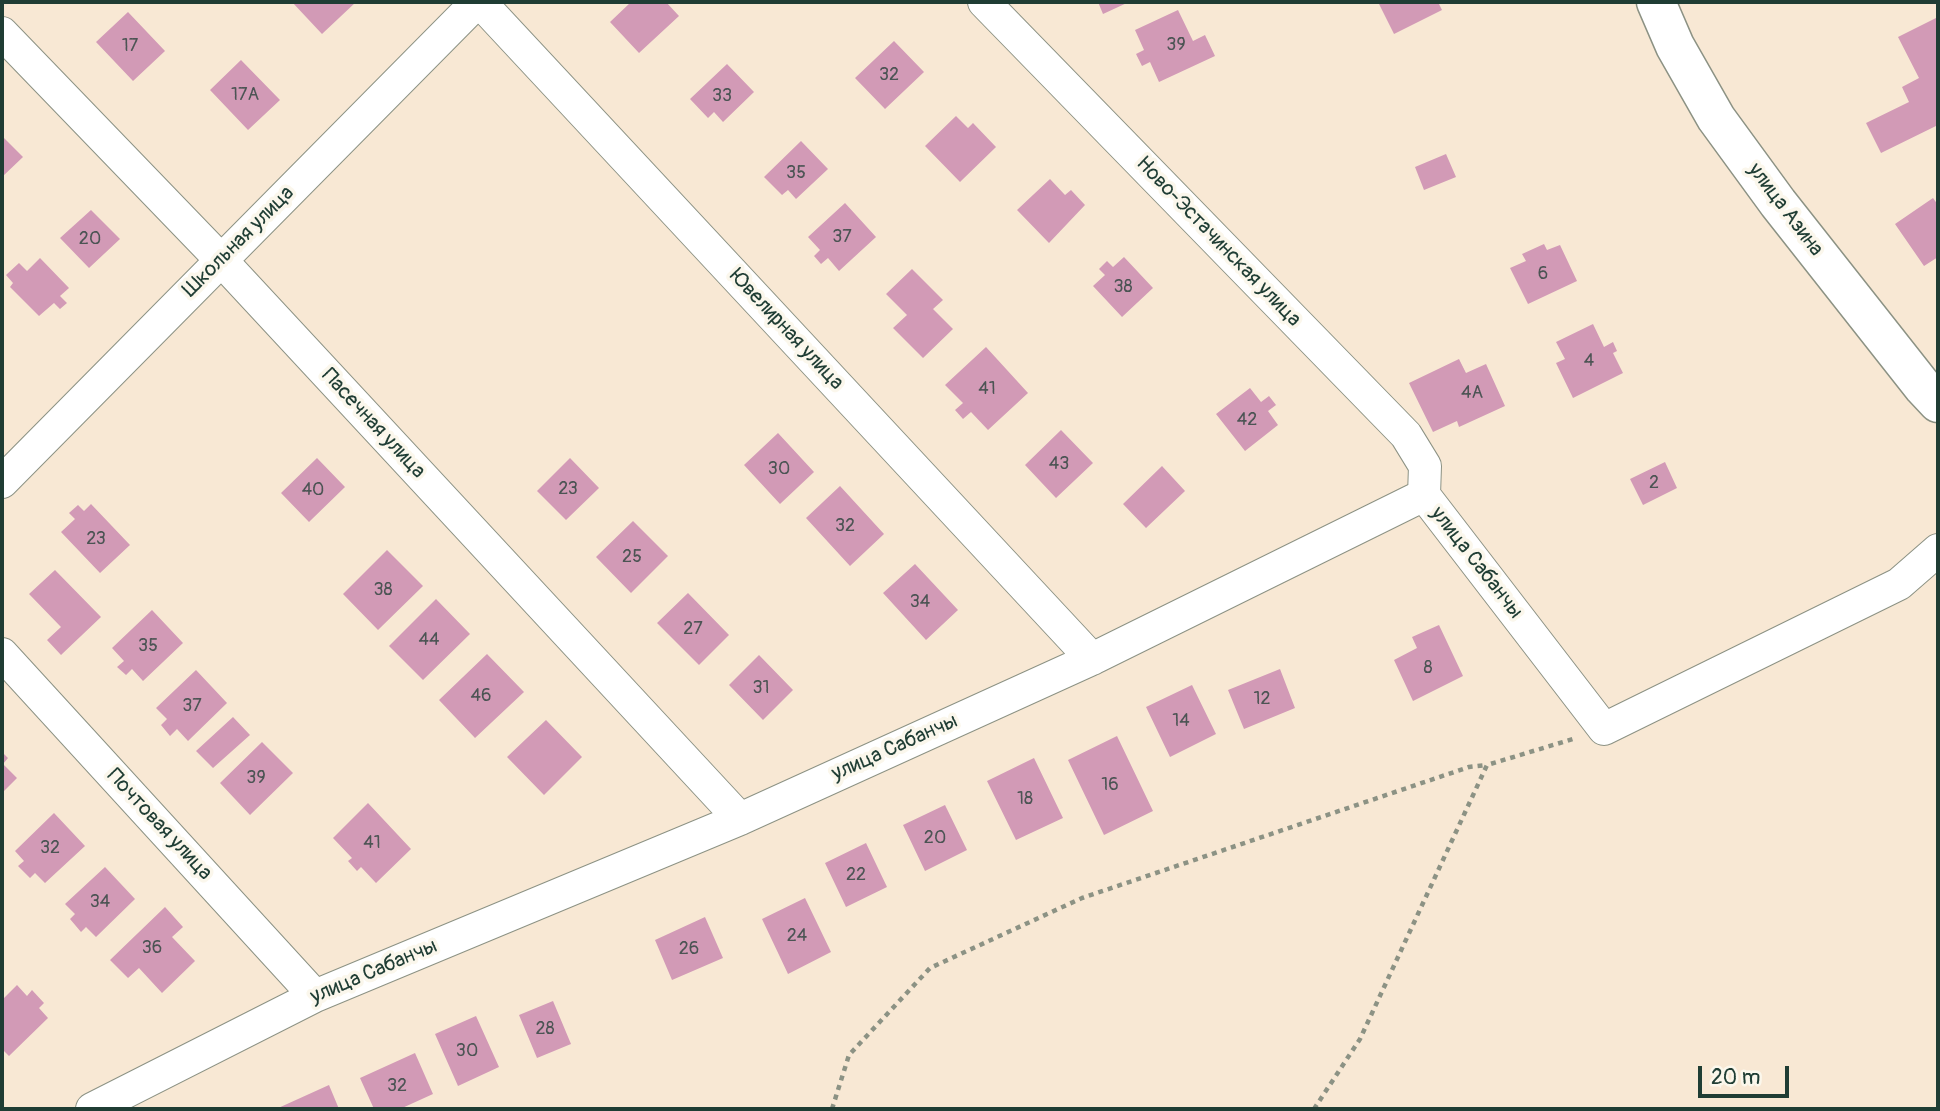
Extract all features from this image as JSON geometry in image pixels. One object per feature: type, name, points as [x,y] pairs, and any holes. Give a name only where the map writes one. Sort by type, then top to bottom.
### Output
[{"type":"street","name":"Школьная улица","points":[[2,482],[479,2]]},
{"type":"street","name":"Ювелирная улица","points":[[479,2],[1092,659]]},
{"type":"street","name":"Ново-Эстачинская улица","points":[[984,2],[1406,435],[1425,466],[1424,495]]},
{"type":"street","name":"улица Азина","points":[[1657,2],[1675,46],[1716,118],[1778,203],[1938,403]]},
{"type":"street","name":"Пасечная улица","points":[[2,33],[221,260],[740,819]]},
{"type":"street","name":"улица Сабанчы","points":[[92,1109],[316,996],[740,819],[1092,659],[1424,495],[1604,729]]},
{"type":"street","points":[[1604,729],[1899,584],[1938,550]]},
{"type":"street","name":"Почтовая улица","points":[[2,654],[316,996]]},
{"type":"path","points":[[832,1109],[849,1055],[930,968],[1082,898],[1469,767],[1487,765],[1604,729]]},
{"type":"path","points":[[1314,1109],[1360,1039],[1487,765]]},
{"type":"building","points":[[292,2],[356,2],[322,34]]},
{"type":"building","points":[[631,2],[666,2],[679,16],[639,53],[610,22]]},
{"type":"building","points":[[1098,2],[1129,2],[1103,14]]},
{"type":"building","points":[[1378,2],[1438,2],[1442,10],[1394,34]]},
{"type":"building","points":[[1178,10],[1193,41],[1205,35],[1215,56],[1159,82],[1150,62],[1142,66],[1136,54],[1144,50],[1135,30]]},
{"type":"building","points":[[128,12],[165,51],[133,81],[96,42]]},
{"type":"building","points":[[1938,17],[1938,125],[1881,153],[1866,123],[1909,102],[1902,87],[1919,78],[1898,37]]},
{"type":"building","points":[[894,41],[924,72],[885,109],[855,78]]},
{"type":"building","points":[[241,60],[280,100],[248,130],[210,90]]},
{"type":"building","points":[[727,64],[754,92],[723,122],[714,112],[708,118],[690,99]]},
{"type":"building","points":[[956,116],[968,128],[973,123],[996,147],[960,182],[925,146]]},
{"type":"building","points":[[2,136],[23,157],[2,177]]},
{"type":"building","points":[[801,141],[828,169],[796,199],[788,190],[782,195],[764,177]]},
{"type":"building","points":[[1446,154],[1456,177],[1424,190],[1415,167]]},
{"type":"building","points":[[1050,179],[1065,195],[1071,190],[1085,205],[1049,243],[1017,210]]},
{"type":"building","points":[[1933,198],[1938,205],[1938,257],[1924,266],[1895,224]]},
{"type":"building","points":[[845,203],[876,237],[839,271],[828,258],[821,264],[814,256],[820,250],[808,237]]},
{"type":"building","points":[[91,210],[120,239],[89,268],[60,238]]},
{"type":"building","points":[[1544,244],[1547,250],[1560,245],[1577,281],[1528,304],[1510,268],[1526,261],[1522,254]]},
{"type":"building","points":[[1124,257],[1153,288],[1122,317],[1093,286],[1105,275],[1099,269],[1107,261],[1113,267]]},
{"type":"building","points":[[40,258],[69,288],[60,296],[67,303],[60,309],[54,303],[39,316],[10,287],[13,283],[6,275],[19,263],[27,271]]},
{"type":"building","points":[[912,269],[943,300],[933,309],[953,329],[923,358],[893,328],[907,315],[886,294]]},
{"type":"building","points":[[1593,324],[1604,347],[1613,342],[1617,351],[1613,353],[1623,373],[1573,398],[1556,363],[1565,359],[1556,342]]},
{"type":"building","points":[[986,347],[1028,393],[988,430],[971,412],[963,419],[955,410],[963,403],[945,385]]},
{"type":"building","points":[[1459,359],[1466,373],[1486,364],[1505,406],[1459,427],[1457,421],[1433,432],[1409,383]]},
{"type":"building","points":[[1250,388],[1261,402],[1269,396],[1276,405],[1268,411],[1278,425],[1245,451],[1216,414]]},
{"type":"building","points":[[1061,430],[1093,463],[1056,498],[1025,465]]},
{"type":"building","points":[[778,433],[814,472],[780,504],[744,465]]},
{"type":"building","points":[[317,458],[345,487],[309,522],[281,493]]},
{"type":"building","points":[[570,458],[599,488],[566,520],[537,491]]},
{"type":"building","points":[[1665,462],[1677,488],[1643,505],[1630,479]]},
{"type":"building","points":[[1162,466],[1185,491],[1146,528],[1123,504]]},
{"type":"building","points":[[840,486],[884,534],[850,566],[806,518]]},
{"type":"building","points":[[91,504],[130,545],[100,573],[61,532],[75,519],[69,513],[78,505],[84,511]]},
{"type":"building","points":[[633,521],[668,556],[631,593],[596,557]]},
{"type":"building","points":[[387,550],[423,586],[378,630],[343,594]]},
{"type":"building","points":[[915,564],[958,610],[926,640],[883,593]]},
{"type":"building","points":[[55,570],[101,617],[61,655],[47,640],[61,627],[29,594]]},
{"type":"building","points":[[688,593],[729,635],[699,665],[657,623]]},
{"type":"building","points":[[436,599],[470,634],[423,680],[389,646]]},
{"type":"building","points":[[152,610],[183,643],[143,681],[132,669],[126,675],[117,667],[124,661],[112,648]]},
{"type":"building","points":[[1439,625],[1463,676],[1413,701],[1394,660],[1417,648],[1412,637]]},
{"type":"building","points":[[487,654],[524,692],[475,738],[439,700]]},
{"type":"building","points":[[759,655],[793,690],[763,720],[729,685]]},
{"type":"building","points":[[1280,669],[1295,708],[1244,729],[1228,690]]},
{"type":"building","points":[[196,670],[227,703],[188,741],[177,729],[170,736],[161,725],[167,719],[156,708]]},
{"type":"building","points":[[1192,685],[1216,734],[1170,757],[1146,707]]},
{"type":"building","points":[[233,717],[250,735],[213,768],[196,751]]},
{"type":"building","points":[[546,720],[582,757],[544,795],[507,757]]},
{"type":"building","points":[[1117,736],[1153,811],[1104,835],[1068,760]]},
{"type":"building","points":[[262,742],[293,773],[250,815],[220,783]]},
{"type":"building","points":[[2,752],[8,758],[3,764],[17,778],[2,793]]},
{"type":"building","points":[[1034,758],[1063,818],[1016,840],[987,781]]},
{"type":"building","points":[[368,803],[411,849],[376,883],[361,867],[357,871],[348,861],[352,858],[333,838]]},
{"type":"building","points":[[945,805],[967,850],[925,871],[903,825]]},
{"type":"building","points":[[54,813],[85,846],[45,883],[35,873],[30,878],[18,866],[24,861],[15,851]]},
{"type":"building","points":[[866,843],[887,887],[846,907],[825,863]]},
{"type":"building","points":[[105,867],[135,899],[96,937],[86,927],[81,932],[70,919],[75,914],[65,904]]},
{"type":"building","points":[[805,898],[831,952],[788,974],[762,919]]},
{"type":"building","points":[[165,907],[183,927],[172,937],[195,961],[162,993],[139,968],[128,978],[110,960]]},
{"type":"building","points":[[705,917],[723,958],[672,980],[655,940]]},
{"type":"building","points":[[17,985],[27,996],[32,990],[44,1003],[39,1008],[48,1018],[9,1056],[2,1049],[2,1000]]},
{"type":"building","points":[[553,1001],[571,1044],[537,1058],[519,1015]]},
{"type":"building","points":[[476,1016],[499,1067],[458,1086],[435,1034]]},
{"type":"building","points":[[415,1053],[433,1094],[400,1109],[374,1109],[360,1078]]},
{"type":"building","points":[[329,1085],[339,1109],[276,1109]]}]
